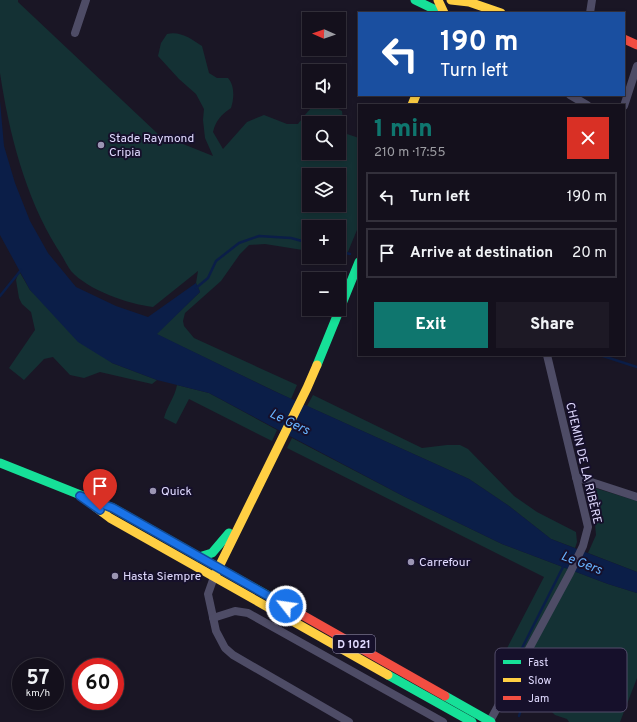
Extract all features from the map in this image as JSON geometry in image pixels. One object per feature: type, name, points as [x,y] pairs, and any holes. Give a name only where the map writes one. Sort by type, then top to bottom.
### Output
[{"type":"main road","points":[[415,0],[440,12]]},
{"type":"main road","points":[[415,0],[423,12]]},
{"type":"main road","points":[[438,0],[440,12]]},
{"type":"main road","points":[[451,0],[471,3],[498,12]]},
{"type":"main road","points":[[214,577],[307,388],[358,264]]},
{"type":"main road","name":"D 1021","points":[[0,463],[113,508],[490,722]]},
{"type":"main road","name":"D 1021","points":[[80,496],[110,518],[472,722]]},
{"type":"main road","points":[[199,557],[212,553],[221,545],[248,507]]},
{"type":"street","points":[[75,33],[86,0]]},
{"type":"street","points":[[590,12],[592,0]]},
{"type":"street","points":[[625,104],[637,66]]},
{"type":"street","points":[[572,96],[585,104]]},
{"type":"street","name":"CHEMIN DE LA RIBÈRE","points":[[530,648],[570,573],[583,546],[588,527],[547,356]]},
{"type":"street","points":[[576,477],[637,497]]},
{"type":"street","points":[[214,577],[208,594],[213,618],[220,640],[233,655],[350,722]]},
{"type":"street","points":[[213,618],[235,611],[248,612],[443,722]]},
{"type":"street","name":"CHEMIN DE LA RIBÈRE","points":[[490,722],[495,712]]},
{"type":"green space","name":"Stade Raymond Cripia","points":[[0,0],[18,0],[18,2],[158,134],[213,156],[205,138],[203,120],[204,109],[196,94],[179,79],[158,56],[161,43],[167,34],[172,33],[190,38],[202,46],[209,73],[217,78],[228,78],[232,85],[233,101],[231,108],[219,118],[213,132],[223,149],[247,122],[264,115],[287,124],[298,124],[302,119],[302,160],[346,160],[346,134],[358,138],[358,227],[346,257],[346,220],[302,220],[302,250],[265,244],[249,245],[240,254],[221,281],[185,313],[183,321],[184,326],[194,338],[297,385],[291,399],[156,334],[200,292],[196,283],[198,271],[153,307],[132,303],[109,295],[87,284],[71,271],[46,228],[27,186],[8,118],[0,73]]},
{"type":"green space","name":"Stade Raymond Cripia","points":[[311,108],[337,108],[342,111],[342,116],[304,116]]},
{"type":"green space","points":[[19,271],[30,290],[112,363],[157,380],[152,384],[100,372],[84,378],[70,375],[53,357],[44,359],[24,380],[9,368],[35,330],[31,312],[22,304],[19,298],[16,280]]},
{"type":"green space","points":[[177,385],[209,393],[277,430],[272,441],[189,399],[176,424],[164,418],[175,394]]},
{"type":"green space","points":[[313,395],[422,448],[460,445],[468,449],[514,496],[537,512],[576,532],[577,542],[575,548],[551,539],[509,506],[469,479],[307,406]]},
{"type":"green space","points":[[292,438],[405,497],[502,544],[608,584],[637,593],[637,678],[627,704],[627,648],[507,648],[544,577],[287,448]]},
{"type":"green space","points":[[595,488],[637,501],[637,572],[588,553],[596,535],[592,490]]},
{"type":"green space","points":[[552,712],[624,712],[620,722],[569,722],[567,719],[555,715]]},
{"type":"water","name":"Le Gers","points":[[0,101],[4,146],[15,183],[30,221],[48,253],[76,287],[116,306],[148,317],[196,283],[200,292],[157,334],[274,391],[469,479],[509,506],[551,539],[637,572],[637,593],[608,584],[502,544],[405,497],[209,393],[157,380],[112,363],[78,342],[30,290],[0,235]]},
{"type":"waterway","points":[[196,288],[208,278],[216,261],[239,243],[259,236],[291,238],[302,241]]},
{"type":"waterway","points":[[346,253],[350,254]]},
{"type":"waterway","points":[[0,296],[21,270]]},
{"type":"waterway","points":[[603,356],[637,367]]},
{"type":"waterway","name":"Le Gers","points":[[522,648],[564,565]]},
{"type":"waterway","points":[[519,716],[520,712]]},
{"type":"traffic: fast","points":[[415,0],[440,12]]},
{"type":"traffic: fast","points":[[317,365],[358,264]]},
{"type":"traffic: fast","points":[[0,463],[113,508],[274,599]]},
{"type":"traffic: fast","points":[[199,557],[212,553],[229,533]]},
{"type":"traffic: fast","points":[[388,675],[472,722]]},
{"type":"traffic: fast","points":[[445,696],[491,722]]},
{"type":"traffic: slow","points":[[438,0],[444,12]]},
{"type":"traffic: slow","points":[[451,0],[469,2],[498,12]]},
{"type":"traffic: slow","points":[[412,104],[416,96]]},
{"type":"traffic: slow","points":[[215,575],[317,365]]},
{"type":"traffic: slow","points":[[94,506],[110,518],[388,675]]},
{"type":"traffic: jam","points":[[625,39],[637,45]]},
{"type":"traffic: jam","points":[[274,599],[445,696]]},
{"type":"place","name":"Stade Raymond Cripia","points":[[101,145]]},
{"type":"place","name":"Quick","points":[[153,491]]},
{"type":"place","name":"Carrefour","points":[[411,562]]},
{"type":"place","name":"Hasta Siempre","points":[[115,576]]},
{"type":"route","points":[[100,510],[80,496],[113,508],[286,606]]}]
